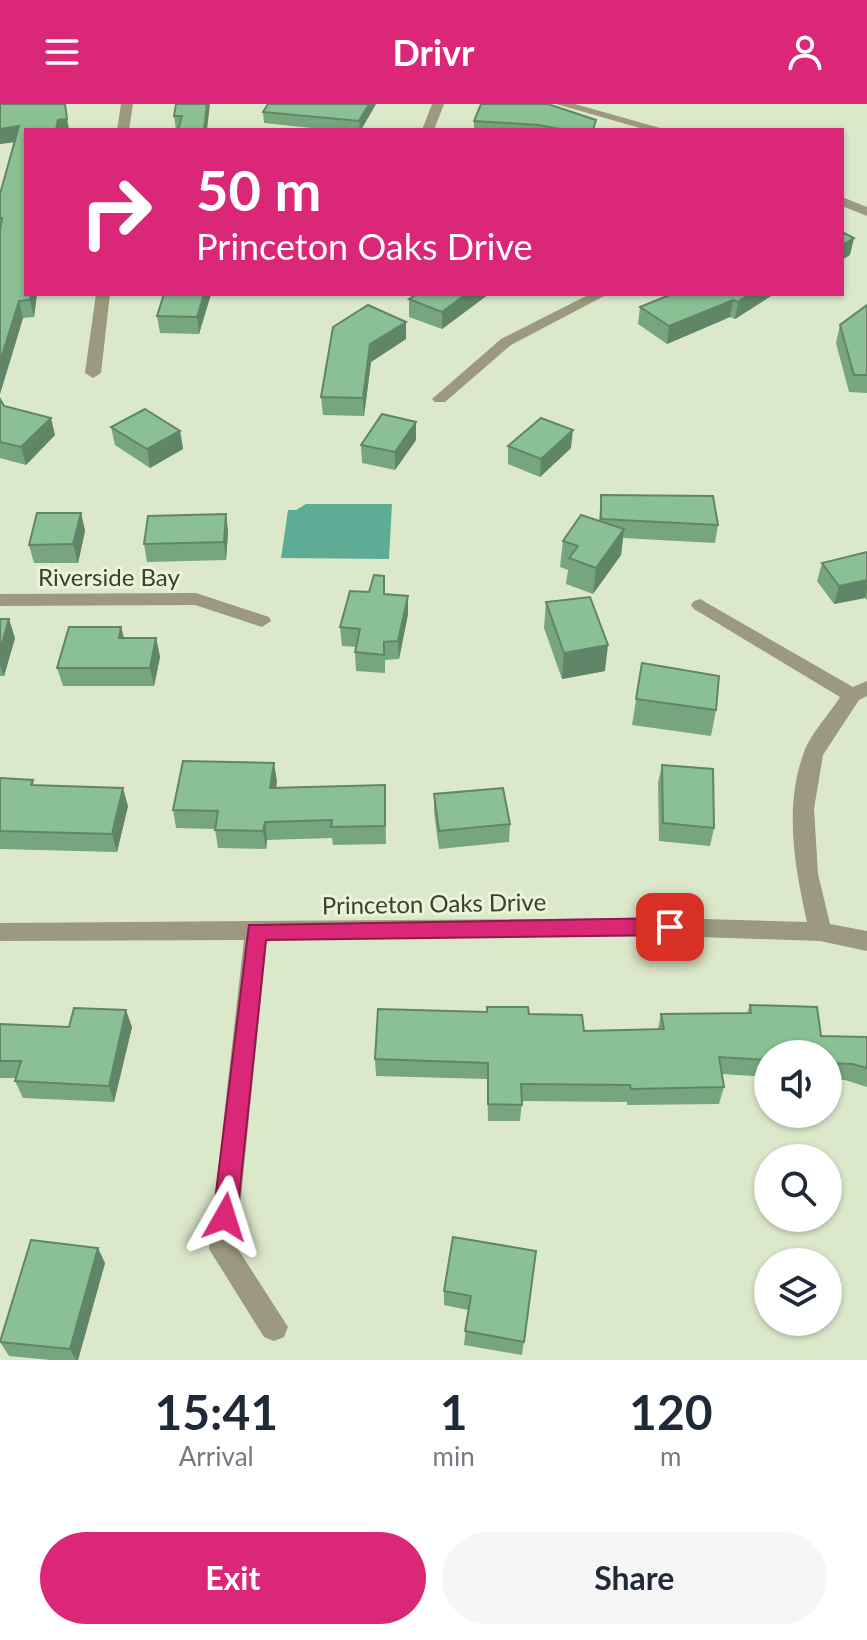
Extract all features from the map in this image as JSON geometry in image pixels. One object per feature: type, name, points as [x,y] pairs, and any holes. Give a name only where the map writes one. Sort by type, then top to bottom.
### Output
[{"type":"street","points":[[123,128],[127,104]]},
{"type":"street","points":[[429,128],[438,104]]},
{"type":"street","points":[[562,104],[653,128]]},
{"type":"street","points":[[844,202],[867,212]]},
{"type":"street","points":[[93,373],[103,296]]},
{"type":"street","points":[[440,399],[506,342],[597,296]]},
{"type":"street","name":"Riverside Bay","points":[[0,600],[196,599],[262,621]]},
{"type":"street","points":[[700,605],[860,692],[813,754],[803,809],[807,874],[820,932]]},
{"type":"street","name":"Princeton Oaks Drive","points":[[0,932],[670,927],[820,932],[867,941]]},
{"type":"street","points":[[256,931],[222,1249],[274,1327]]},
{"type":"water","points":[[306,504],[392,504],[389,559],[281,558],[288,510],[296,510]]},
{"type":"building","points":[[0,104],[65,104],[67,119],[58,120],[56,128],[24,128],[24,296],[31,296],[30,300],[19,301],[0,362],[0,194],[19,126],[0,129]]},
{"type":"building","points":[[176,104],[207,104],[204,128],[179,128],[182,116],[174,116]]},
{"type":"building","points":[[268,104],[369,104],[359,121],[263,112]]},
{"type":"building","points":[[481,104],[548,104],[596,120],[594,128],[474,121]]},
{"type":"building","points":[[844,233],[854,238],[844,244]]},
{"type":"building","points":[[163,296],[203,296],[197,317],[157,316]]},
{"type":"building","points":[[414,296],[463,296],[442,312],[409,299]]},
{"type":"building","points":[[667,296],[747,296],[669,326],[640,307]]},
{"type":"building","points":[[368,305],[406,322],[370,344],[363,398],[321,397],[333,327]]},
{"type":"building","points":[[867,305],[867,375],[854,375],[840,325]]},
{"type":"building","points":[[0,399],[4,406],[51,418],[21,447],[0,442]]},
{"type":"building","points":[[145,409],[180,431],[147,449],[111,427]]},
{"type":"building","points":[[382,414],[416,422],[395,452],[361,445]]},
{"type":"building","points":[[541,418],[573,430],[541,459],[508,446]]},
{"type":"building","points":[[601,495],[713,496],[718,525],[601,519]]},
{"type":"building","points":[[37,513],[81,513],[73,544],[29,545]]},
{"type":"building","points":[[226,514],[224,542],[144,544],[148,516]]},
{"type":"building","points":[[581,515],[624,529],[596,568],[569,558],[578,546],[563,541]]},
{"type":"building","points":[[867,552],[867,580],[839,586],[822,563]]},
{"type":"building","points":[[374,575],[384,576],[384,594],[408,596],[398,641],[384,642],[384,655],[355,652],[360,629],[340,627],[350,591],[369,592]]},
{"type":"building","points":[[590,597],[608,645],[564,653],[546,602]]},
{"type":"building","points":[[0,619],[9,619],[0,650]]},
{"type":"building","points":[[69,627],[121,627],[119,638],[156,638],[150,668],[57,668]]},
{"type":"building","points":[[642,663],[719,676],[716,710],[636,699]]},
{"type":"building","points":[[183,761],[274,763],[270,788],[385,785],[385,826],[331,827],[332,820],[265,822],[263,831],[215,830],[218,811],[173,810]]},
{"type":"building","points":[[662,765],[713,769],[714,828],[663,823]]},
{"type":"building","points":[[0,778],[33,780],[31,785],[123,788],[112,834],[0,831]]},
{"type":"building","points":[[503,788],[510,824],[439,831],[434,794]]},
{"type":"building","points":[[750,1005],[817,1007],[821,1036],[867,1037],[867,1068],[842,1064],[842,1040],[754,1040],[754,1059],[719,1057],[724,1087],[631,1089],[630,1085],[521,1084],[522,1105],[488,1104],[488,1063],[375,1059],[378,1009],[487,1012],[487,1007],[528,1007],[529,1014],[582,1015],[584,1031],[664,1029],[661,1014],[751,1013]]},
{"type":"building","points":[[74,1008],[126,1010],[109,1086],[15,1081],[21,1061],[0,1061],[0,1024],[69,1027]]},
{"type":"building","points":[[453,1237],[536,1251],[524,1342],[465,1331],[471,1296],[444,1291]]},
{"type":"building","points":[[31,1240],[98,1248],[70,1349],[0,1342]]},
{"type":"route","points":[[225,1217],[256,931],[670,927]]}]
